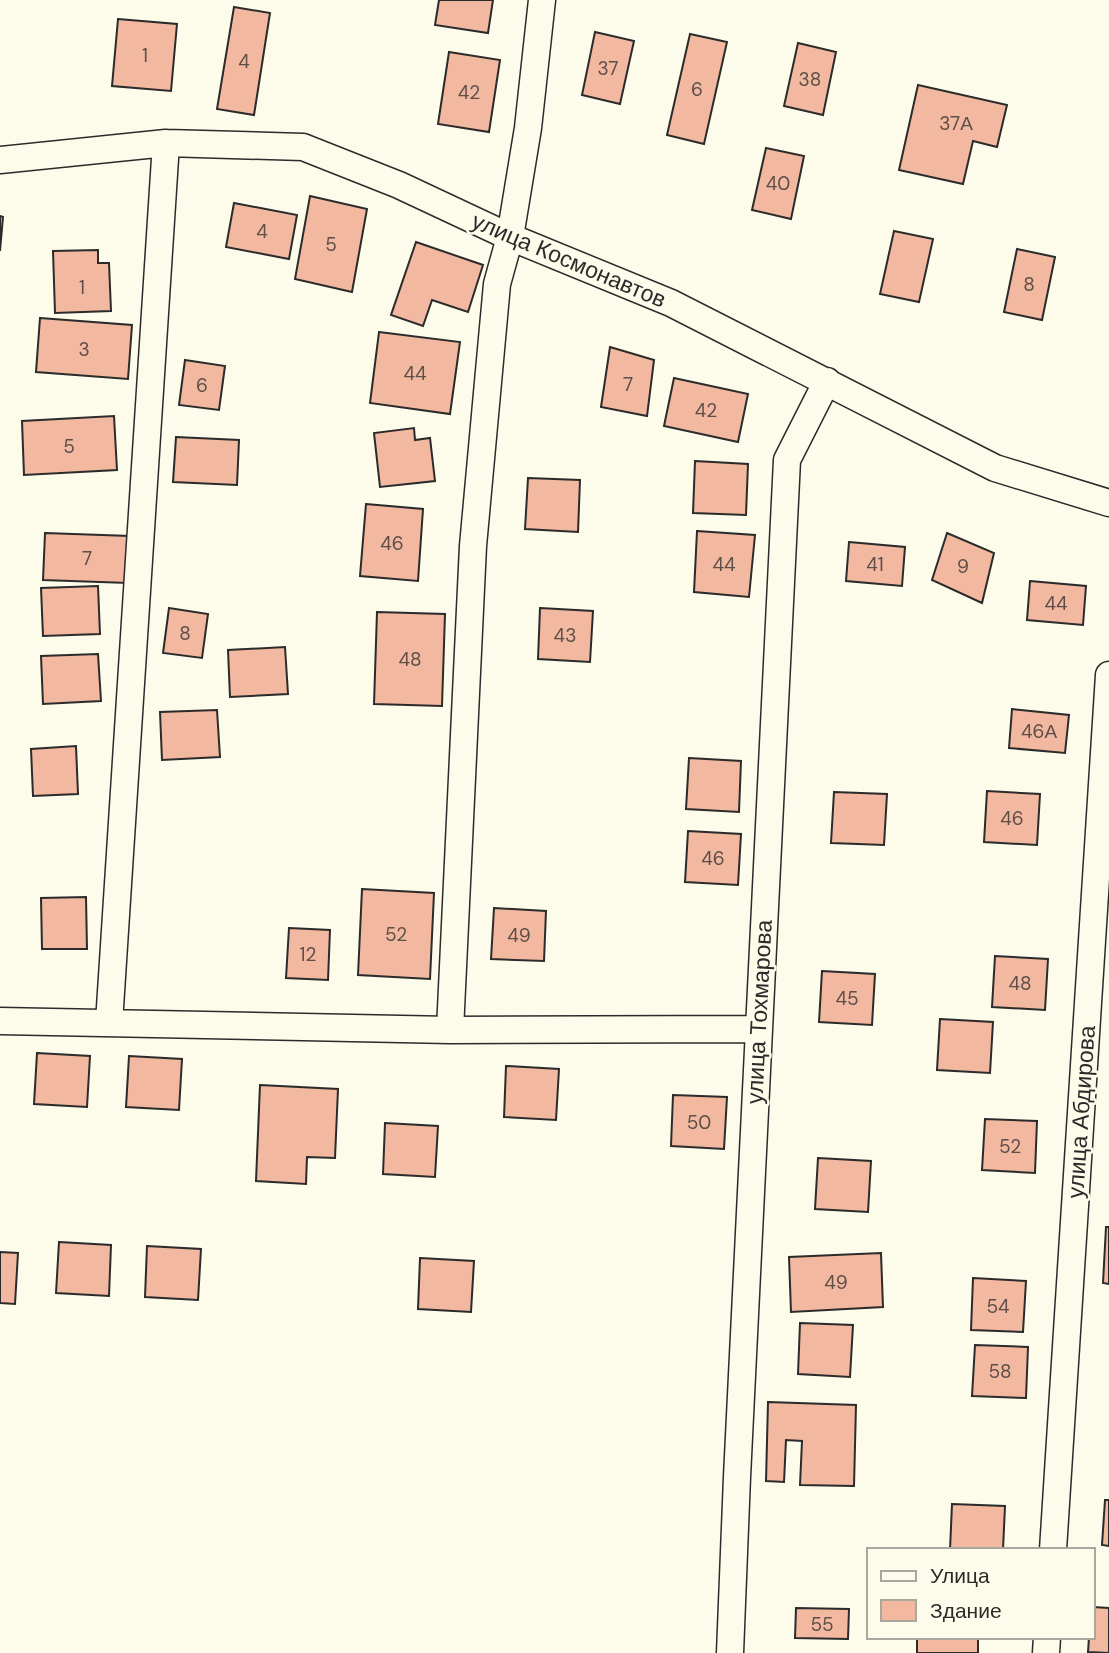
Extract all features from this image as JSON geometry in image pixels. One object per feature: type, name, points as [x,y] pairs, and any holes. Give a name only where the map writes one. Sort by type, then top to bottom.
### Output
[{"type":"street","points":[[450,1030],[473,546],[497,284],[510,237],[528,128],[542,0]]},
{"type":"street","points":[[109,1023],[166,143]]},
{"type":"street","name":"улица Космонавтов","points":[[0,160],[166,143],[303,147],[399,185],[510,237],[671,303],[995,468],[1109,502]]},
{"type":"street","name":"улица Тохмарова","points":[[730,1653],[787,460],[827,381]]},
{"type":"street","name":"улица Абдирова","points":[[1053,1548],[1109,675]]},
{"type":"street","points":[[0,1021],[450,1030],[758,1029]]},
{"type":"building","points":[[439,0],[493,0],[488,33],[435,25]]},
{"type":"building","points":[[234,7],[270,13],[254,115],[217,109]]},
{"type":"building","points":[[118,19],[177,24],[171,91],[112,86]]},
{"type":"building","points":[[595,32],[634,41],[620,104],[582,95]]},
{"type":"building","points":[[690,34],[727,42],[704,144],[667,135]]},
{"type":"building","points":[[798,43],[836,52],[823,115],[784,106]]},
{"type":"building","points":[[449,52],[500,60],[489,132],[438,124]]},
{"type":"building","points":[[918,85],[1007,105],[997,147],[973,141],[963,184],[899,170]]},
{"type":"building","points":[[766,148],[804,156],[791,219],[752,210]]},
{"type":"building","points":[[310,196],[367,209],[352,292],[295,279]]},
{"type":"building","points":[[234,203],[297,215],[289,259],[226,247]]},
{"type":"building","points":[[0,216],[3,217],[0,251]]},
{"type":"building","points":[[894,231],[933,239],[919,302],[880,294]]},
{"type":"building","points":[[416,242],[483,265],[468,312],[432,300],[423,326],[391,315]]},
{"type":"building","points":[[1017,249],[1055,257],[1042,320],[1004,312]]},
{"type":"building","points":[[98,250],[98,263],[109,263],[111,311],[55,313],[53,251]]},
{"type":"building","points":[[40,318],[132,325],[128,379],[36,372]]},
{"type":"building","points":[[379,332],[460,342],[450,414],[370,403]]},
{"type":"building","points":[[610,347],[654,360],[647,416],[601,407]]},
{"type":"building","points":[[185,360],[225,366],[219,410],[179,405]]},
{"type":"building","points":[[674,378],[748,394],[738,442],[664,426]]},
{"type":"building","points":[[114,416],[117,470],[24,475],[22,421]]},
{"type":"building","points":[[414,428],[415,440],[430,438],[435,481],[380,487],[374,433]]},
{"type":"building","points":[[176,437],[239,440],[237,485],[173,482]]},
{"type":"building","points":[[695,461],[748,464],[746,515],[693,513]]},
{"type":"building","points":[[528,478],[580,480],[578,532],[525,529]]},
{"type":"building","points":[[366,504],[423,509],[418,581],[360,576]]},
{"type":"building","points":[[697,531],[755,535],[749,597],[694,592]]},
{"type":"building","points":[[45,533],[130,536],[128,583],[43,580]]},
{"type":"building","points":[[947,533],[994,553],[982,603],[932,580]]},
{"type":"building","points":[[849,542],[905,547],[902,586],[846,581]]},
{"type":"building","points":[[1030,581],[1086,586],[1083,625],[1027,620]]},
{"type":"building","points":[[98,586],[100,634],[43,636],[41,588]]},
{"type":"building","points":[[169,608],[208,614],[202,658],[163,653]]},
{"type":"building","points":[[540,608],[593,611],[590,662],[538,659]]},
{"type":"building","points":[[377,612],[445,614],[442,706],[374,704]]},
{"type":"building","points":[[285,647],[288,694],[230,697],[228,650]]},
{"type":"building","points":[[98,654],[101,701],[43,704],[41,656]]},
{"type":"building","points":[[1012,709],[1069,715],[1065,753],[1009,748]]},
{"type":"building","points":[[217,710],[220,757],[162,760],[160,712]]},
{"type":"building","points":[[76,746],[78,794],[33,796],[31,749]]},
{"type":"building","points":[[689,758],[741,761],[739,812],[686,809]]},
{"type":"building","points":[[987,791],[1040,794],[1037,845],[984,842]]},
{"type":"building","points":[[834,792],[887,794],[884,845],[831,843]]},
{"type":"building","points":[[688,831],[741,834],[738,885],[685,882]]},
{"type":"building","points":[[362,889],[434,893],[430,979],[358,975]]},
{"type":"building","points":[[86,897],[87,949],[42,949],[41,898]]},
{"type":"building","points":[[494,908],[546,911],[544,961],[491,959]]},
{"type":"building","points":[[289,928],[330,930],[328,980],[286,978]]},
{"type":"building","points":[[995,956],[1048,959],[1045,1010],[992,1007]]},
{"type":"building","points":[[822,971],[875,974],[872,1025],[819,1022]]},
{"type":"building","points":[[940,1019],[993,1022],[990,1073],[937,1070]]},
{"type":"building","points":[[37,1053],[90,1056],[87,1107],[34,1104]]},
{"type":"building","points":[[129,1056],[182,1059],[179,1110],[126,1107]]},
{"type":"building","points":[[506,1066],[559,1069],[556,1120],[504,1117]]},
{"type":"building","points":[[260,1085],[338,1089],[335,1158],[307,1157],[306,1184],[256,1181]]},
{"type":"building","points":[[673,1095],[727,1097],[724,1149],[671,1146]]},
{"type":"building","points":[[985,1119],[1037,1121],[1035,1173],[982,1170]]},
{"type":"building","points":[[385,1123],[438,1126],[435,1177],[383,1174]]},
{"type":"building","points":[[818,1158],[871,1161],[868,1212],[815,1209]]},
{"type":"building","points":[[1106,1227],[1109,1227],[1109,1284],[1103,1283]]},
{"type":"building","points":[[59,1242],[111,1245],[109,1296],[56,1293]]},
{"type":"building","points":[[147,1246],[201,1249],[198,1300],[145,1297]]},
{"type":"building","points":[[0,1252],[18,1253],[15,1304],[0,1303]]},
{"type":"building","points":[[881,1253],[883,1307],[791,1312],[789,1257]]},
{"type":"building","points":[[420,1258],[474,1261],[471,1312],[418,1309]]},
{"type":"building","points":[[973,1278],[1026,1281],[1023,1332],[971,1330]]},
{"type":"building","points":[[800,1323],[853,1325],[850,1377],[798,1374]]},
{"type":"building","points":[[975,1345],[1028,1347],[1026,1398],[972,1396]]},
{"type":"building","points":[[768,1402],[856,1405],[854,1486],[800,1485],[802,1441],[786,1440],[784,1482],[766,1481]]},
{"type":"building","points":[[1105,1500],[1109,1500],[1109,1546],[1102,1545]]},
{"type":"building","points":[[952,1504],[1005,1506],[1003,1548],[950,1548]]},
{"type":"building","points":[[1095,1607],[1109,1608],[1109,1653],[1088,1652],[1089,1639],[1095,1639]]},
{"type":"building","points":[[796,1608],[849,1609],[848,1639],[795,1638]]},
{"type":"building","points":[[917,1639],[978,1639],[978,1653],[917,1653]]}]
